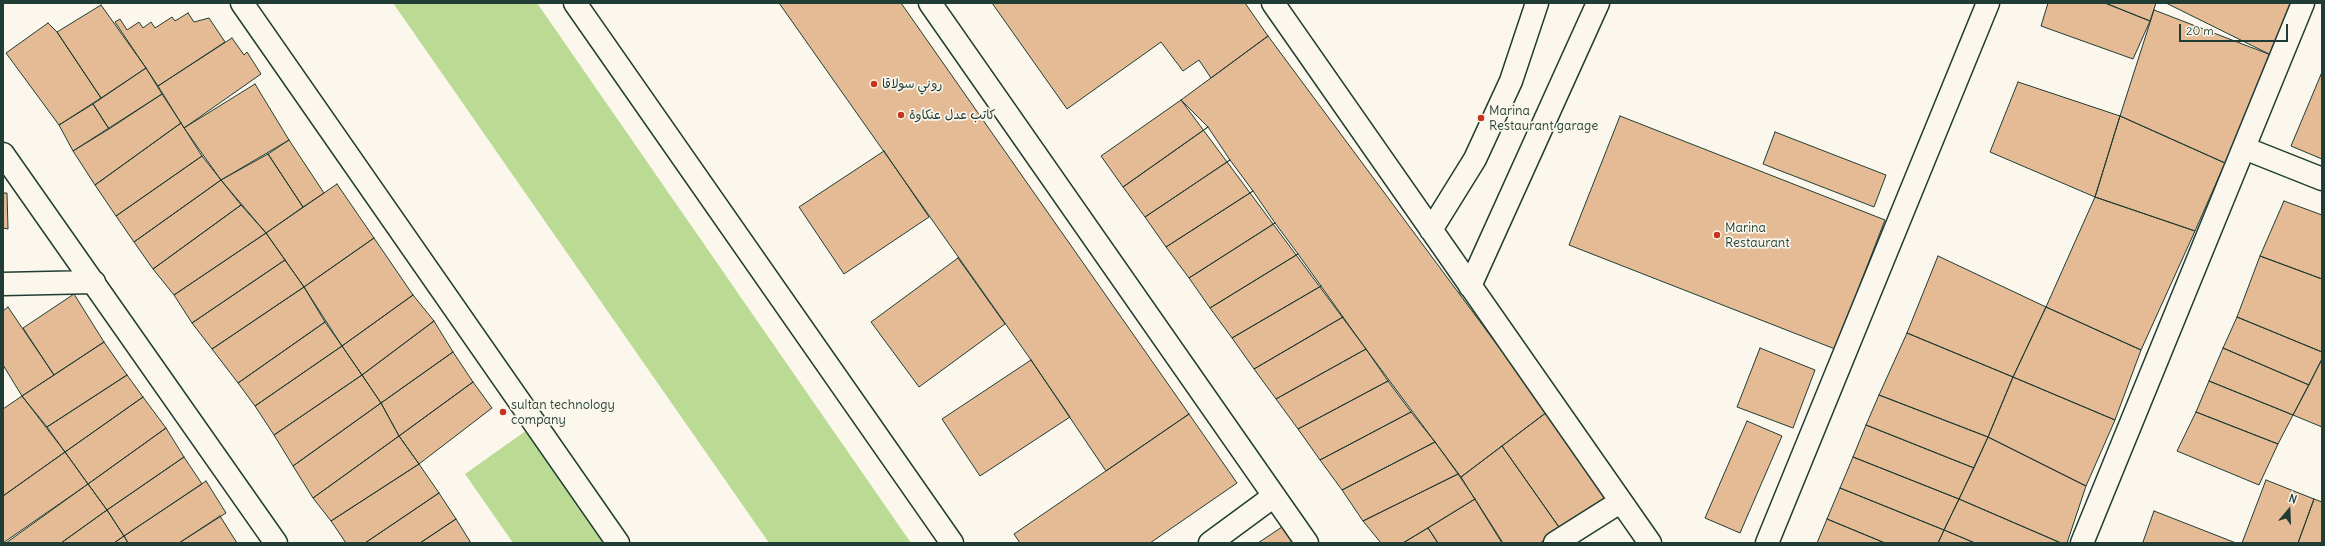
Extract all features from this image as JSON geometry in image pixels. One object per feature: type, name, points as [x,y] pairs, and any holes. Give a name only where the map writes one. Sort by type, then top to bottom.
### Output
[{"type":"street","points":[[242,3],[618,543]]},
{"type":"street","points":[[575,3],[952,543]]},
{"type":"street","points":[[930,3],[1307,543]]},
{"type":"street","points":[[1273,3],[1650,543]]},
{"type":"street","points":[[1431,230],[1476,159],[1511,81],[1537,3]]},
{"type":"street","points":[[1470,286],[1598,3]]},
{"type":"street","points":[[1767,543],[1988,3]]},
{"type":"street","points":[[2082,543],[2303,3]]},
{"type":"street","points":[[2244,148],[2322,179]]},
{"type":"street","points":[[3,154],[276,543]]},
{"type":"street","points":[[3,284],[94,282]]},
{"type":"street","points":[[1210,543],[1274,496]]},
{"type":"street","points":[[1555,543],[1620,502]]},
{"type":"green space","points":[[393,3],[537,3],[911,543],[769,543]]},
{"type":"green space","points":[[541,420],[615,543],[513,543],[465,474]]},
{"type":"building","points":[[779,3],[901,3],[1189,414],[1106,471],[1031,360]]},
{"type":"building","points":[[992,3],[1245,3],[1268,36],[1211,78],[1199,60],[1183,71],[1161,42],[1067,109]]},
{"type":"building","points":[[2048,3],[2105,3],[2150,21],[2133,59],[2041,26]]},
{"type":"building","points":[[2105,3],[2156,3],[2150,21]]},
{"type":"building","points":[[2166,3],[2291,3],[2271,55]]},
{"type":"building","points":[[101,5],[146,68],[101,98],[57,32]]},
{"type":"building","points":[[2154,10],[2271,55],[2225,163],[2120,116]]},
{"type":"building","points":[[188,13],[194,22],[209,18],[225,42],[158,86],[115,22],[120,19],[127,30],[139,22],[143,28],[151,22],[155,28],[172,17],[175,21]]},
{"type":"building","points":[[48,23],[57,32],[101,98],[59,125],[6,53]]},
{"type":"building","points":[[1268,36],[1547,412],[1461,477],[1181,100]]},
{"type":"building","points":[[232,38],[244,55],[247,52],[261,74],[184,128],[158,86]]},
{"type":"building","points":[[146,68],[162,94],[109,129],[93,104]]},
{"type":"building","points":[[2322,72],[2322,159],[2291,146]]},
{"type":"building","points":[[2018,82],[2120,116],[2095,197],[1990,152]]},
{"type":"building","points":[[255,84],[289,140],[221,180],[184,128]]},
{"type":"building","points":[[162,94],[181,123],[95,185],[73,151]]},
{"type":"building","points":[[1181,100],[1208,127],[1123,187],[1101,156]]},
{"type":"building","points":[[93,104],[109,129],[73,151],[59,125]]},
{"type":"building","points":[[1620,116],[1885,220],[1835,349],[1569,245]]},
{"type":"building","points":[[2120,116],[2225,163],[2195,231],[2095,197]]},
{"type":"building","points":[[181,123],[202,156],[116,216],[95,185]]},
{"type":"building","points":[[1208,127],[1230,160],[1145,217],[1123,187]]},
{"type":"building","points":[[1775,132],[1886,175],[1874,207],[1763,164]]},
{"type":"building","points":[[289,140],[324,193],[303,207],[268,154]]},
{"type":"building","points":[[884,151],[929,217],[844,274],[799,207]]},
{"type":"building","points":[[268,154],[303,207],[266,233],[221,180]]},
{"type":"building","points":[[202,156],[221,180],[134,242],[116,216]]},
{"type":"building","points":[[1230,160],[1253,191],[1166,247],[1145,217]]},
{"type":"building","points":[[221,180],[241,205],[153,269],[134,242]]},
{"type":"building","points":[[337,184],[374,238],[304,287],[266,233]]},
{"type":"building","points":[[1253,191],[1275,223],[1189,278],[1166,247]]},
{"type":"building","points":[[3,193],[7,193],[8,229],[3,228]]},
{"type":"building","points":[[2095,197],[2195,231],[2141,350],[2046,307]]},
{"type":"building","points":[[2284,201],[2322,215],[2322,279],[2260,256]]},
{"type":"building","points":[[241,205],[266,233],[174,295],[153,269]]},
{"type":"building","points":[[1275,223],[1298,254],[1210,308],[1189,278]]},
{"type":"building","points":[[266,233],[285,260],[192,323],[174,295]]},
{"type":"building","points":[[374,238],[413,295],[342,346],[304,287]]},
{"type":"building","points":[[1298,254],[1321,286],[1232,338],[1210,308]]},
{"type":"building","points":[[1938,256],[2046,307],[2013,377],[1907,333]]},
{"type":"building","points":[[2260,256],[2322,279],[2322,352],[2237,317]]},
{"type":"building","points":[[958,258],[1005,324],[919,387],[871,322]]},
{"type":"building","points":[[285,260],[304,287],[212,349],[192,323]]},
{"type":"building","points":[[1321,286],[1343,317],[1254,369],[1232,338]]},
{"type":"building","points":[[304,287],[325,322],[238,383],[212,349]]},
{"type":"building","points":[[74,294],[104,342],[54,375],[23,328]]},
{"type":"building","points":[[413,295],[434,321],[362,375],[342,346]]},
{"type":"building","points":[[8,307],[54,375],[22,396],[3,365],[3,311]]},
{"type":"building","points":[[2046,307],[2141,350],[2115,420],[2013,377]]},
{"type":"building","points":[[1343,317],[1366,349],[1276,399],[1254,369]]},
{"type":"building","points":[[2237,317],[2322,352],[2322,359],[2309,385],[2223,348]]},
{"type":"building","points":[[434,321],[453,352],[381,403],[362,375]]},
{"type":"building","points":[[325,322],[342,346],[255,406],[238,383]]},
{"type":"building","points":[[1907,333],[2013,377],[1988,437],[1879,395]]},
{"type":"building","points":[[104,342],[127,375],[47,427],[22,396]]},
{"type":"building","points":[[342,346],[362,375],[274,435],[255,406]]},
{"type":"building","points":[[1760,348],[1815,370],[1793,428],[1737,407]]},
{"type":"building","points":[[2223,348],[2309,385],[2293,415],[2209,381]]},
{"type":"building","points":[[1366,349],[1388,381],[1298,429],[1276,399]]},
{"type":"building","points":[[453,352],[473,382],[399,436],[381,403]]},
{"type":"building","points":[[2322,359],[2322,427],[2293,415]]},
{"type":"building","points":[[1031,360],[1070,417],[980,476],[942,419]]},
{"type":"building","points":[[127,375],[143,397],[65,452],[47,427]]},
{"type":"building","points":[[362,375],[381,403],[293,466],[274,435]]},
{"type":"building","points":[[2013,377],[2115,420],[2086,486],[1988,437]]},
{"type":"building","points":[[1388,381],[1411,412],[1320,460],[1298,429]]},
{"type":"building","points":[[2209,381],[2293,415],[2278,444],[2196,412]]},
{"type":"building","points":[[473,382],[492,408],[419,464],[399,436]]},
{"type":"building","points":[[1879,395],[1988,437],[1974,468],[1866,425]]},
{"type":"building","points":[[22,396],[65,452],[3,496],[3,409]]},
{"type":"building","points":[[143,397],[166,428],[88,484],[65,452]]},
{"type":"building","points":[[381,403],[399,436],[313,498],[293,466]]},
{"type":"building","points":[[1411,412],[1435,442],[1342,490],[1320,460]]},
{"type":"building","points":[[1547,412],[1608,496],[1561,530],[1502,446]]},
{"type":"building","points":[[2196,412],[2278,444],[2259,485],[2177,451]]},
{"type":"building","points":[[1189,414],[1237,483],[1150,543],[1020,543],[1014,534]]},
{"type":"building","points":[[1747,421],[1782,436],[1740,533],[1705,518]]},
{"type":"building","points":[[1866,425],[1974,468],[1959,499],[1853,457]]},
{"type":"building","points":[[166,428],[184,457],[107,510],[88,484]]},
{"type":"building","points":[[399,436],[419,464],[331,521],[313,498]]},
{"type":"building","points":[[1988,437],[2086,486],[2067,543],[2061,543],[1959,499]]},
{"type":"building","points":[[1435,442],[1458,474],[1363,521],[1342,490]]},
{"type":"building","points":[[1502,446],[1561,530],[1540,543],[1502,543],[1461,477]]},
{"type":"building","points":[[65,452],[88,484],[3,543],[3,496]]},
{"type":"building","points":[[184,457],[202,484],[124,536],[107,510]]},
{"type":"building","points":[[1853,457],[1959,499],[1944,530],[1840,488]]},
{"type":"building","points":[[419,464],[439,493],[365,543],[346,543],[331,521]]},
{"type":"building","points":[[1458,474],[1475,499],[1403,543],[1381,543],[1363,521]]},
{"type":"building","points":[[2266,480],[2314,499],[2298,543],[2242,543]]},
{"type":"building","points":[[206,481],[226,513],[179,543],[128,543],[124,536]]},
{"type":"building","points":[[88,484],[107,510],[61,543],[6,543]]},
{"type":"building","points":[[1840,488],[1944,530],[1938,543],[1885,543],[1827,519]]},
{"type":"building","points":[[439,493],[456,519],[420,543],[365,543]]},
{"type":"building","points":[[1475,499],[1503,543],[1438,543],[1428,528]]},
{"type":"building","points":[[1959,499],[2061,543],[1975,543],[1944,530]]},
{"type":"building","points":[[2314,499],[2322,502],[2322,543],[2298,543]]},
{"type":"building","points":[[107,510],[124,536],[114,543],[61,543]]},
{"type":"building","points":[[2154,511],[2236,543],[2145,543],[2143,542]]},
{"type":"building","points":[[220,516],[237,543],[179,543]]},
{"type":"building","points":[[456,519],[471,543],[420,543]]},
{"type":"building","points":[[1827,519],[1885,543],[1817,543]]},
{"type":"building","points":[[1282,527],[1293,543],[1258,543]]},
{"type":"building","points":[[1428,528],[1438,543],[1403,543]]},
{"type":"building","points":[[1944,530],[1975,543],[1938,543]]},
{"type":"building","points":[[124,536],[128,543],[114,543]]},
{"type":"place","name":"روني سولاقا","points":[[874,84]]},
{"type":"place","name":"كاتب عدل عنكاوة","points":[[901,115]]},
{"type":"place","name":"Marina Restaurant garage","points":[[1481,118]]},
{"type":"place","name":"Marina Restaurant","points":[[1717,235]]},
{"type":"place","name":"sultan technology company","points":[[503,412]]}]
